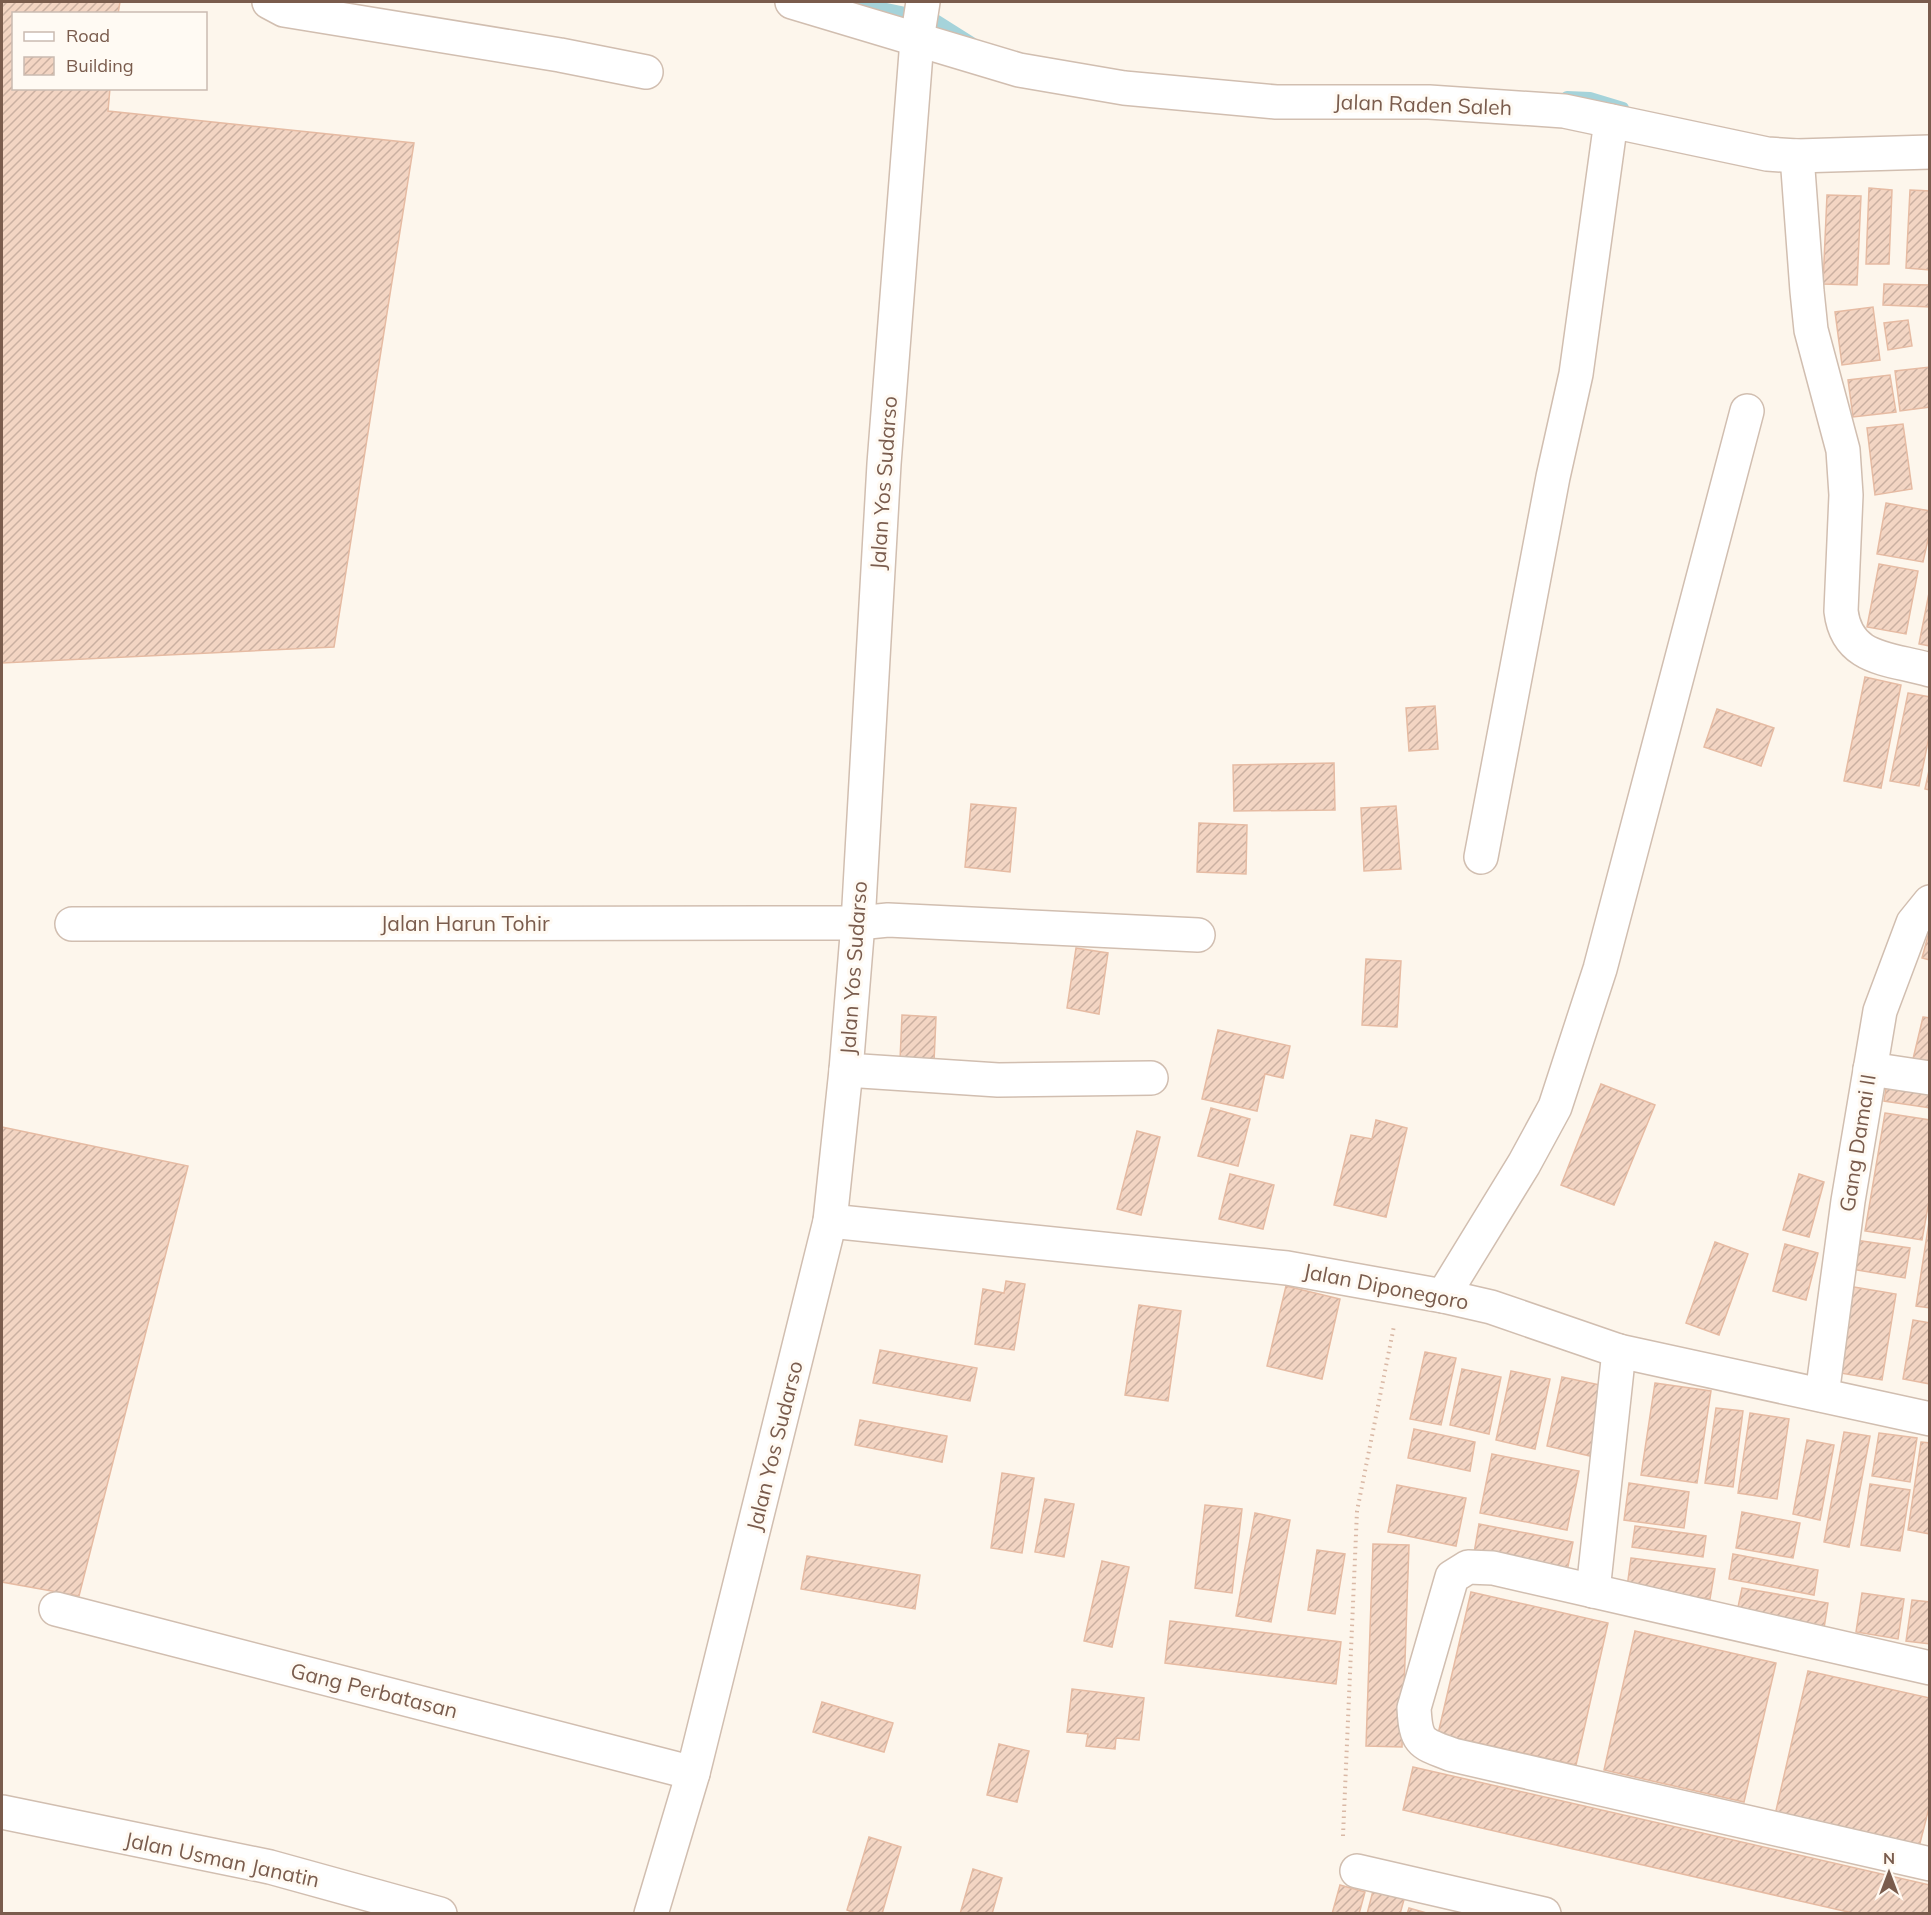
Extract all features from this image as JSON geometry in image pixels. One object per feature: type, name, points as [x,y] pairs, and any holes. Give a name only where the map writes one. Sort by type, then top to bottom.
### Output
[{"type":"street","points":[[269,2],[284,10],[560,55],[646,72]]},
{"type":"street","name":"Jalan Raden Saleh","points":[[792,2],[920,21],[1019,70],[1124,88],[1276,102],[1429,102],[1564,111],[1767,154],[1797,156],[1929,152]]},
{"type":"street","name":"Jalan Yos Sudarso","points":[[651,1914],[693,1773],[830,1221],[858,924],[884,464],[920,21]]},
{"type":"street","points":[[1481,857],[1553,477],[1576,374],[1611,121]]},
{"type":"street","points":[[1797,156],[1806,291],[1811,330],[1843,450],[1846,495],[1841,611],[1843,627],[1855,646],[1871,655],[1929,670]]},
{"type":"street","points":[[1443,1296],[1524,1164],[1555,1107],[1600,969],[1747,411]]},
{"type":"street","name":"Gang Damai II","points":[[1822,1395],[1848,1202],[1880,1011],[1913,923],[1929,902]]},
{"type":"street","name":"Jalan Harun Tohir","points":[[72,924],[858,924],[888,920],[1198,935]]},
{"type":"street","points":[[1870,1069],[1929,1078]]},
{"type":"street","points":[[846,1070],[998,1080],[1151,1078]]},
{"type":"street","name":"Jalan Diponegoro","points":[[830,1221],[1287,1268],[1443,1296],[1491,1307],[1619,1351],[1929,1419]]},
{"type":"street","points":[[1593,1591],[1619,1351]]},
{"type":"street","points":[[1929,1668],[1493,1568],[1468,1567],[1452,1577],[1414,1708],[1415,1730],[1423,1743],[1453,1755],[1929,1864]]},
{"type":"street","name":"Gang Perbatasan","points":[[56,1609],[693,1773]]},
{"type":"street","name":"Jalan Usman Janatin","points":[[2,1812],[270,1867],[440,1914]]},
{"type":"street","points":[[1357,1871],[1544,1914]]},
{"type":"path","points":[[1357,1871],[1346,1862],[1343,1853],[1357,1510],[1401,1289]]},
{"type":"building","points":[[2,2],[120,2],[118,12],[12,12],[12,90],[110,90],[108,111],[414,143],[334,647],[2,663]]},
{"type":"building","points":[[1869,188],[1892,190],[1889,264],[1866,264]]},
{"type":"building","points":[[1910,190],[1930,191],[1930,270],[1906,268]]},
{"type":"building","points":[[1827,195],[1861,196],[1857,285],[1823,284]]},
{"type":"building","points":[[1884,284],[1930,285],[1930,307],[1883,305]]},
{"type":"building","points":[[1873,307],[1880,360],[1842,365],[1835,312]]},
{"type":"building","points":[[1908,320],[1912,346],[1888,350],[1884,323]]},
{"type":"building","points":[[1930,367],[1930,407],[1900,411],[1895,371]]},
{"type":"building","points":[[1890,375],[1896,412],[1853,417],[1848,380]]},
{"type":"building","points":[[1903,424],[1912,489],[1875,495],[1867,428]]},
{"type":"building","points":[[1886,503],[1930,511],[1930,531],[1923,562],[1877,554]]},
{"type":"building","points":[[1879,564],[1918,571],[1906,634],[1867,627]]},
{"type":"building","points":[[1930,588],[1930,646],[1919,644]]},
{"type":"building","points":[[1865,677],[1901,685],[1881,788],[1844,781]]},
{"type":"building","points":[[1908,693],[1930,697],[1930,732],[1919,786],[1890,781]]},
{"type":"building","points":[[1435,706],[1438,749],[1409,751],[1406,708]]},
{"type":"building","points":[[1717,709],[1774,728],[1761,766],[1704,747]]},
{"type":"building","points":[[1334,763],[1335,810],[1234,811],[1233,765]]},
{"type":"building","points":[[1930,766],[1930,790],[1925,789]]},
{"type":"building","points":[[971,804],[1016,808],[1010,872],[965,867]]},
{"type":"building","points":[[1396,806],[1401,869],[1364,871],[1361,808]]},
{"type":"building","points":[[1199,823],[1247,825],[1246,874],[1197,872]]},
{"type":"building","points":[[1930,932],[1930,960],[1922,958]]},
{"type":"building","points":[[1076,948],[1108,953],[1099,1014],[1067,1008]]},
{"type":"building","points":[[1366,959],[1401,961],[1397,1027],[1362,1025]]},
{"type":"building","points":[[902,1015],[936,1017],[934,1062],[900,1060]]},
{"type":"building","points":[[1923,1017],[1930,1018],[1930,1062],[1913,1059]]},
{"type":"building","points":[[1218,1030],[1290,1046],[1283,1078],[1265,1074],[1257,1111],[1202,1099]]},
{"type":"building","points":[[1888,1075],[1930,1082],[1930,1108],[1884,1101]]},
{"type":"building","points":[[1601,1084],[1655,1105],[1614,1205],[1561,1185]]},
{"type":"building","points":[[1211,1108],[1250,1119],[1238,1166],[1198,1156]]},
{"type":"building","points":[[1885,1113],[1930,1120],[1930,1196],[1922,1240],[1865,1231]]},
{"type":"building","points":[[1376,1120],[1407,1128],[1386,1217],[1334,1205],[1351,1135],[1372,1139]]},
{"type":"building","points":[[2,1127],[188,1166],[79,1596],[2,1582]]},
{"type":"building","points":[[1137,1131],[1160,1137],[1141,1215],[1117,1209]]},
{"type":"building","points":[[1230,1174],[1274,1185],[1263,1229],[1219,1219]]},
{"type":"building","points":[[1799,1174],[1824,1182],[1809,1237],[1783,1230]]},
{"type":"building","points":[[1930,1222],[1930,1308],[1916,1306]]},
{"type":"building","points":[[1855,1240],[1910,1248],[1905,1278],[1851,1269]]},
{"type":"building","points":[[1715,1242],[1748,1254],[1719,1335],[1686,1323]]},
{"type":"building","points":[[1785,1244],[1818,1253],[1806,1300],[1773,1291]]},
{"type":"building","points":[[1006,1281],[1025,1284],[1014,1350],[975,1344],[983,1289],[1004,1293]]},
{"type":"building","points":[[1286,1286],[1340,1299],[1322,1379],[1267,1366]]},
{"type":"building","points":[[1854,1287],[1896,1294],[1882,1380],[1840,1373]]},
{"type":"building","points":[[1139,1305],[1181,1311],[1168,1401],[1125,1395]]},
{"type":"building","points":[[1913,1320],[1930,1323],[1930,1384],[1903,1379]]},
{"type":"building","points":[[880,1350],[977,1368],[970,1401],[873,1383]]},
{"type":"building","points":[[1425,1352],[1456,1358],[1441,1425],[1410,1419]]},
{"type":"building","points":[[1462,1369],[1501,1377],[1489,1434],[1450,1425]]},
{"type":"building","points":[[1511,1371],[1550,1379],[1535,1449],[1496,1440]]},
{"type":"building","points":[[1562,1377],[1605,1386],[1590,1456],[1547,1446]]},
{"type":"building","points":[[1655,1383],[1711,1391],[1697,1483],[1641,1475]]},
{"type":"building","points":[[1716,1408],[1743,1411],[1733,1487],[1705,1483]]},
{"type":"building","points":[[1750,1413],[1789,1419],[1777,1499],[1738,1493]]},
{"type":"building","points":[[860,1420],[947,1436],[942,1462],[855,1445]]},
{"type":"building","points":[[1414,1429],[1475,1442],[1470,1471],[1408,1458]]},
{"type":"building","points":[[1844,1432],[1870,1436],[1849,1547],[1824,1542]]},
{"type":"building","points":[[1879,1433],[1917,1438],[1910,1482],[1872,1476]]},
{"type":"building","points":[[1807,1440],[1834,1445],[1820,1520],[1793,1514]]},
{"type":"building","points":[[1921,1442],[1930,1443],[1930,1534],[1908,1530]]},
{"type":"building","points":[[1492,1454],[1579,1471],[1567,1530],[1480,1513]]},
{"type":"building","points":[[1002,1473],[1034,1478],[1022,1553],[991,1548]]},
{"type":"building","points":[[1629,1483],[1689,1492],[1684,1528],[1624,1520]]},
{"type":"building","points":[[1870,1484],[1910,1490],[1900,1551],[1861,1545]]},
{"type":"building","points":[[1397,1485],[1466,1498],[1456,1546],[1388,1532]]},
{"type":"building","points":[[1045,1499],[1074,1504],[1064,1557],[1035,1552]]},
{"type":"building","points":[[1205,1505],[1242,1509],[1232,1593],[1195,1588]]},
{"type":"building","points":[[1742,1512],[1800,1523],[1793,1558],[1736,1548]]},
{"type":"building","points":[[1255,1513],[1290,1520],[1271,1622],[1236,1616]]},
{"type":"building","points":[[1479,1524],[1573,1542],[1567,1571],[1474,1553]]},
{"type":"building","points":[[1635,1526],[1706,1536],[1703,1557],[1632,1547]]},
{"type":"building","points":[[1373,1544],[1409,1545],[1402,1747],[1366,1746]]},
{"type":"building","points":[[1317,1550],[1345,1554],[1335,1614],[1308,1610]]},
{"type":"building","points":[[1733,1554],[1818,1570],[1814,1595],[1729,1579]]},
{"type":"building","points":[[807,1556],[920,1575],[915,1609],[801,1589]]},
{"type":"building","points":[[1631,1558],[1715,1569],[1710,1599],[1627,1587]]},
{"type":"building","points":[[1102,1561],[1129,1567],[1112,1647],[1084,1641]]},
{"type":"building","points":[[1742,1588],[1828,1603],[1824,1628],[1737,1612]]},
{"type":"building","points":[[1471,1592],[1608,1623],[1576,1765],[1438,1734]]},
{"type":"building","points":[[1862,1593],[1904,1599],[1898,1639],[1856,1632]]},
{"type":"building","points":[[1912,1600],[1930,1602],[1930,1644],[1906,1641]]},
{"type":"building","points":[[1170,1621],[1341,1642],[1336,1684],[1165,1663]]},
{"type":"building","points":[[1635,1631],[1776,1663],[1744,1802],[1604,1770]]},
{"type":"building","points":[[1808,1671],[1930,1698],[1930,1804],[1919,1847],[1775,1815]]},
{"type":"building","points":[[1072,1689],[1144,1698],[1139,1740],[1116,1738],[1115,1749],[1086,1746],[1088,1734],[1067,1732]]},
{"type":"building","points":[[822,1702],[893,1723],[884,1752],[813,1732]]},
{"type":"building","points":[[999,1744],[1029,1751],[1017,1802],[987,1795]]},
{"type":"building","points":[[1413,1767],[1930,1885],[1930,1914],[1857,1914],[1403,1810]]},
{"type":"building","points":[[869,1837],[901,1847],[882,1914],[858,1914],[847,1910]]},
{"type":"building","points":[[973,1869],[1002,1878],[992,1914],[960,1914]]},
{"type":"building","points":[[1340,1885],[1365,1892],[1359,1914],[1332,1914]]},
{"type":"building","points":[[1374,1887],[1405,1896],[1400,1914],[1367,1914]]},
{"type":"building","points":[[1409,1908],[1430,1914],[1407,1914]]},
{"type":"waterway","points":[[853,2],[934,19],[972,43]]},
{"type":"waterway","points":[[1567,97],[1590,98],[1623,108]]}]
